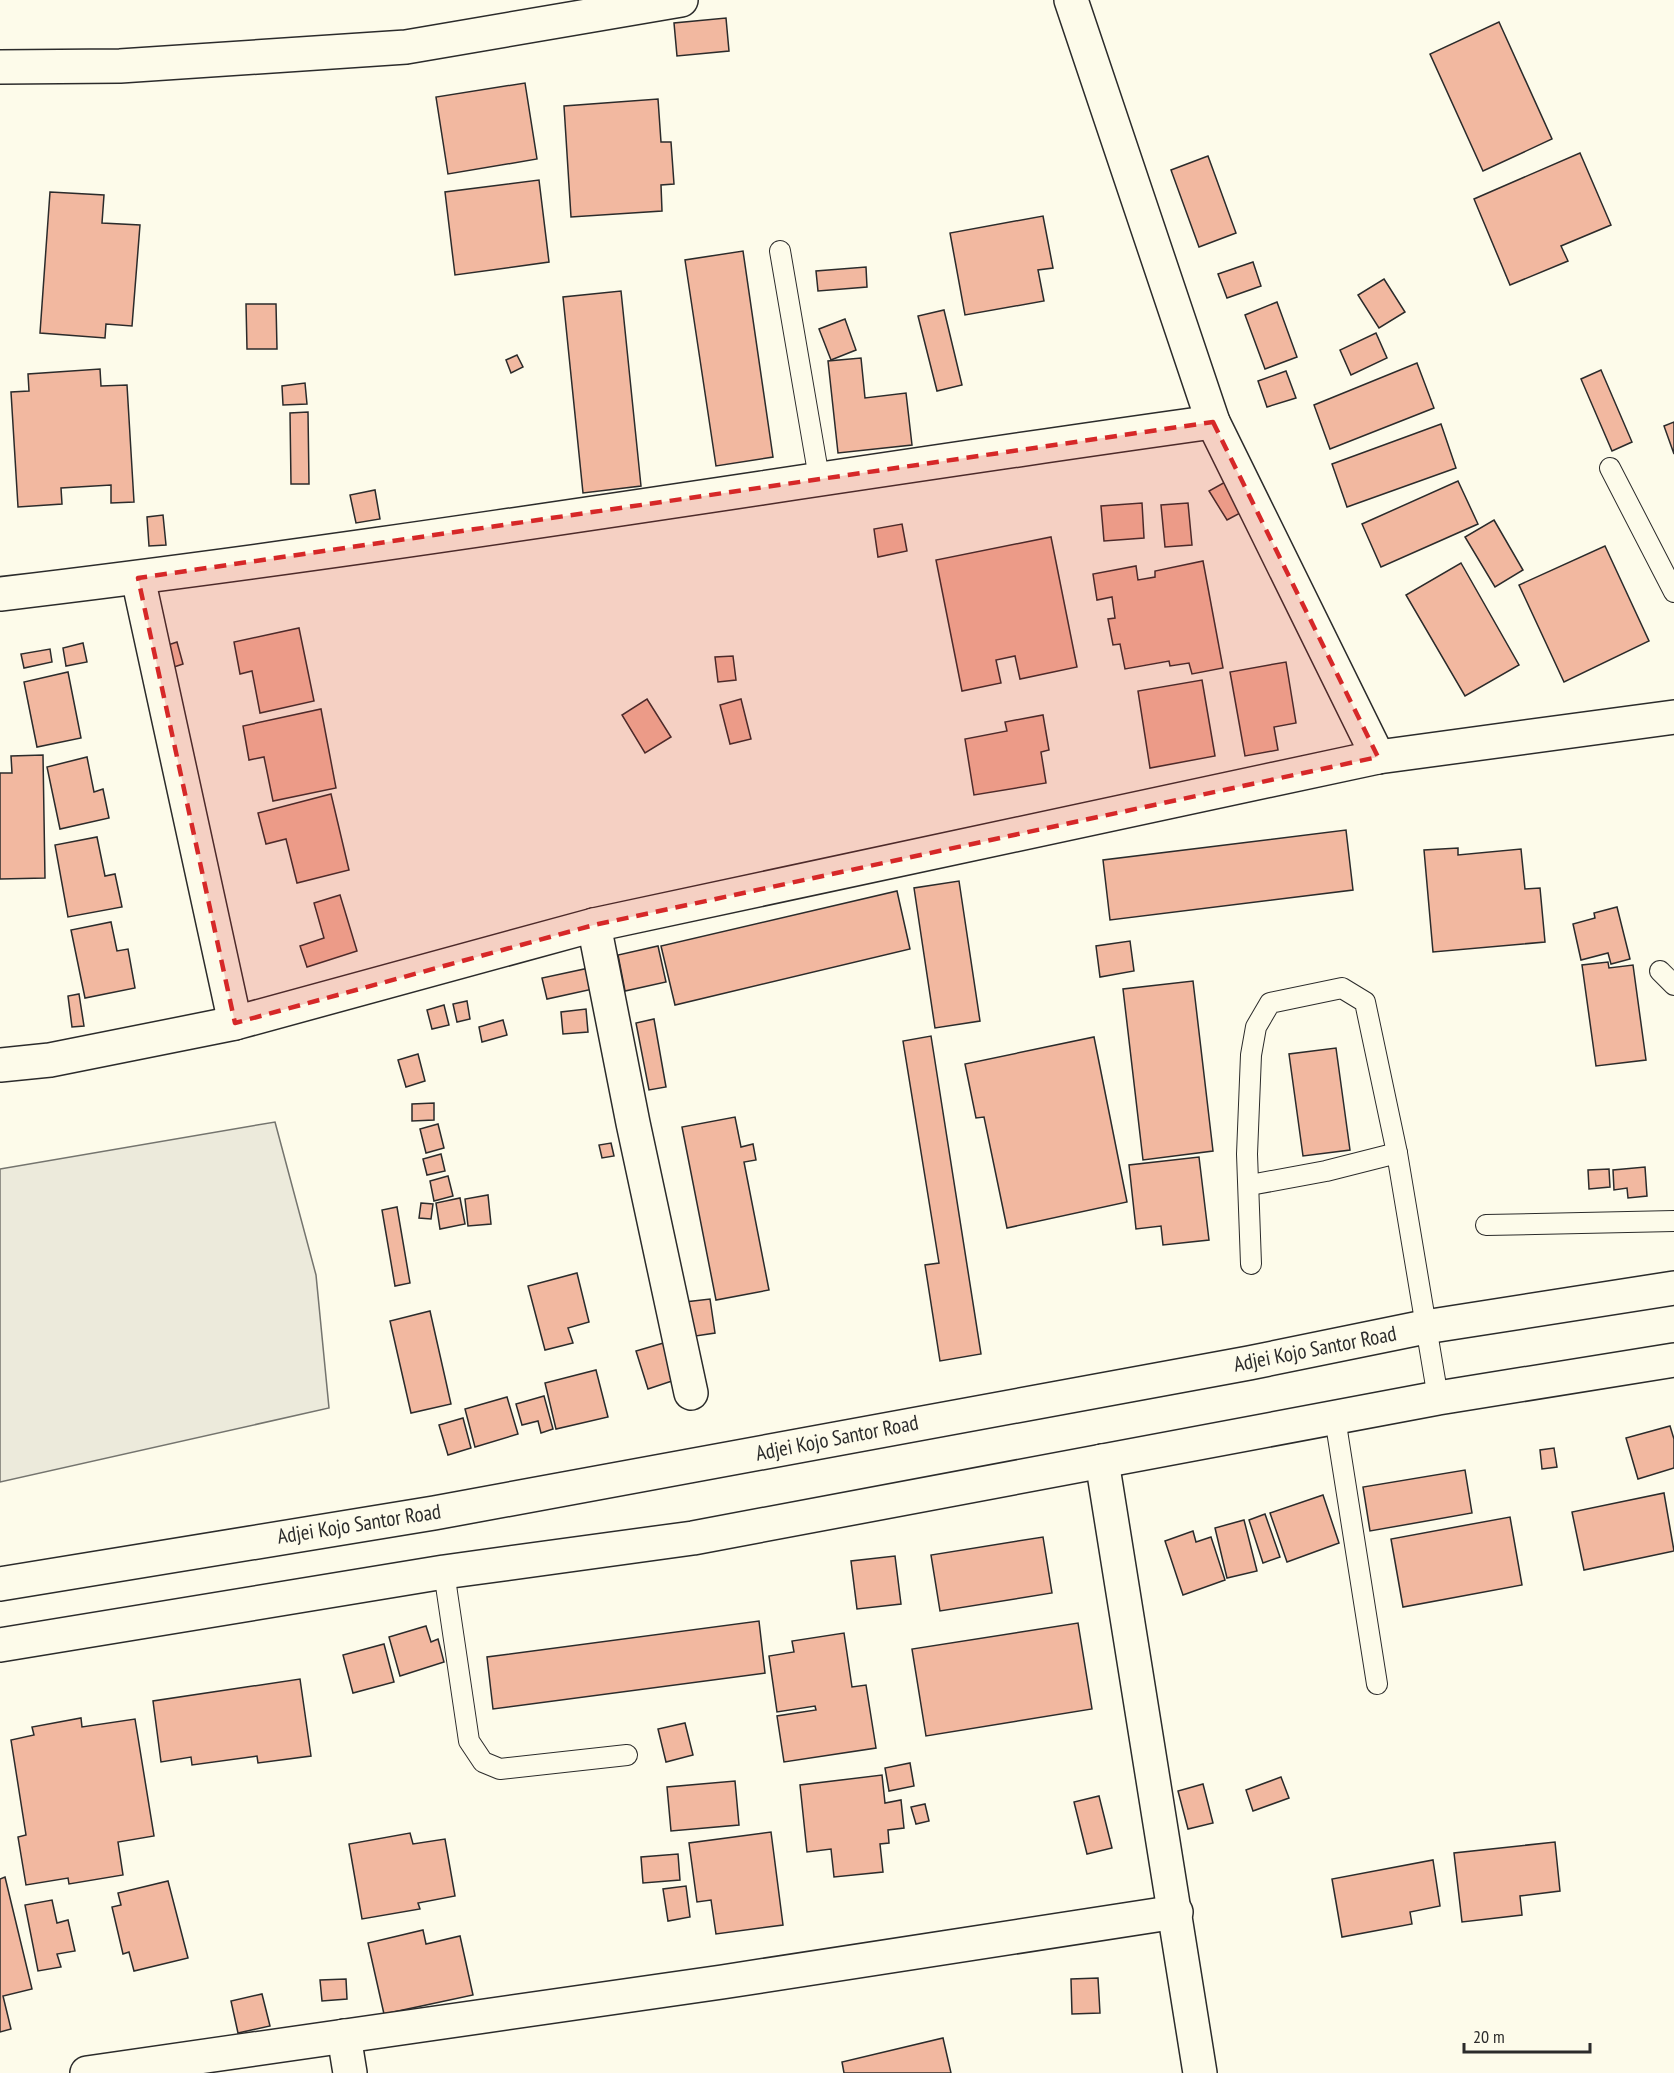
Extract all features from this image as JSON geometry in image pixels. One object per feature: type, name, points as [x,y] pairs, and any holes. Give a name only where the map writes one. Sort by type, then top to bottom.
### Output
[{"type":"street","points":[[0,67],[120,66],[406,47],[681,0]]},
{"type":"street","points":[[1071,0],[1213,422],[1378,757]]},
{"type":"street","points":[[0,594],[251,564],[819,478],[1213,422]]},
{"type":"street","points":[[138,578],[235,1023]]},
{"type":"street","points":[[0,1065],[50,1060],[235,1023],[594,925],[1378,757],[1674,717]]},
{"type":"street","points":[[594,925],[633,1123],[691,1394]]},
{"type":"street","name":"Adjei Kojo Santor Road","points":[[0,1584],[434,1513],[1249,1363],[1425,1326],[1674,1288]]},
{"type":"street","points":[[0,1645],[444,1572],[693,1538],[1438,1398],[1674,1360]]},
{"type":"street","points":[[1102,1461],[1200,2073]]},
{"type":"street","points":[[87,2073],[1176,1912]]},
{"type":"street","points":[[344,2036],[350,2073]]},
{"type":"lane","points":[[780,251],[819,478]]},
{"type":"lane","points":[[1610,468],[1674,592]]},
{"type":"lane","points":[[1660,971],[1674,985]]},
{"type":"lane","points":[[1251,1263],[1250,1185],[1247,1154],[1251,1054],[1256,1027],[1270,1003],[1304,994],[1342,988],[1365,1002],[1397,1153],[1438,1398]]},
{"type":"lane","points":[[1250,1185],[1326,1171],[1397,1153]]},
{"type":"lane","points":[[1486,1225],[1674,1221]]},
{"type":"lane","points":[[1335,1418],[1377,1684]]},
{"type":"lane","points":[[444,1572],[469,1741],[483,1762],[500,1769],[627,1755]]},
{"type":"highlighted area","points":[[1213,422],[1378,757],[594,925],[235,1023],[138,578]]},
{"type":"shaded area","points":[[275,1122],[316,1275],[329,1408],[0,1482],[0,1169]]},
{"type":"building","points":[[726,18],[729,51],[677,56],[674,23]]},
{"type":"building","points":[[1499,22],[1552,139],[1483,171],[1430,54]]},
{"type":"building","points":[[525,83],[537,159],[448,174],[436,97]]},
{"type":"building","points":[[658,99],[661,142],[671,142],[674,184],[661,185],[662,211],[571,217],[564,106]]},
{"type":"building","points":[[1580,153],[1611,225],[1561,246],[1568,261],[1510,285],[1474,199]]},
{"type":"building","points":[[1208,156],[1236,233],[1199,247],[1171,170]]},
{"type":"building","points":[[539,180],[549,262],[455,275],[445,192]]},
{"type":"building","points":[[50,192],[104,195],[102,223],[140,225],[132,326],[106,324],[105,338],[40,333]]},
{"type":"building","points":[[1043,216],[1053,268],[1038,270],[1044,301],[965,315],[950,233]]},
{"type":"building","points":[[743,251],[773,457],[716,466],[685,260]]},
{"type":"building","points":[[1253,262],[1261,286],[1227,298],[1218,274]]},
{"type":"building","points":[[866,267],[867,287],[818,291],[816,271]]},
{"type":"building","points":[[1384,279],[1405,312],[1379,328],[1358,295]]},
{"type":"building","points":[[621,291],[641,486],[583,493],[563,297]]},
{"type":"building","points":[[1277,302],[1297,357],[1265,369],[1245,315]]},
{"type":"building","points":[[246,304],[276,304],[277,349],[247,349]]},
{"type":"building","points":[[944,310],[962,385],[937,391],[918,316]]},
{"type":"building","points":[[845,319],[856,350],[831,360],[819,329]]},
{"type":"building","points":[[1376,333],[1387,358],[1351,375],[1340,350]]},
{"type":"building","points":[[517,355],[523,367],[511,373],[506,360]]},
{"type":"building","points":[[861,358],[865,398],[906,393],[912,445],[838,453],[828,361]]},
{"type":"building","points":[[1417,363],[1434,408],[1330,449],[1314,405]]},
{"type":"building","points":[[100,369],[101,386],[127,385],[134,502],[111,503],[111,485],[61,488],[62,504],[18,507],[11,392],[29,391],[28,374]]},
{"type":"building","points":[[1601,370],[1632,442],[1612,451],[1581,379]]},
{"type":"building","points":[[1286,371],[1296,398],[1267,407],[1258,381]]},
{"type":"building","points":[[305,383],[307,404],[283,405],[282,386]]},
{"type":"building","points":[[308,412],[309,484],[291,484],[290,413]]},
{"type":"building","points":[[1674,422],[1674,454],[1664,426]]},
{"type":"building","points":[[1441,424],[1456,468],[1347,507],[1332,464]]},
{"type":"building","points":[[1227,481],[1244,511],[1227,520],[1209,491]]},
{"type":"building","points":[[1458,481],[1478,524],[1381,567],[1362,524]]},
{"type":"building","points":[[375,490],[380,519],[356,523],[350,495]]},
{"type":"building","points":[[1142,503],[1144,538],[1104,541],[1101,506]]},
{"type":"building","points":[[1188,503],[1192,545],[1165,547],[1161,505]]},
{"type":"building","points":[[163,515],[166,545],[149,546],[147,517]]},
{"type":"building","points":[[1494,520],[1523,570],[1495,587],[1465,537]]},
{"type":"building","points":[[902,524],[907,551],[878,557],[874,529]]},
{"type":"building","points":[[1051,537],[1077,667],[1020,679],[1015,656],[996,660],[1001,683],[962,691],[936,560]]},
{"type":"building","points":[[1605,546],[1649,641],[1564,682],[1519,585]]},
{"type":"building","points":[[1203,561],[1223,668],[1192,674],[1189,663],[1170,666],[1169,661],[1125,669],[1120,644],[1113,645],[1108,619],[1115,618],[1112,597],[1097,600],[1093,574],[1136,566],[1138,580],[1155,577],[1155,571]]},
{"type":"building","points":[[1461,563],[1519,665],[1465,696],[1406,595]]},
{"type":"building","points":[[299,628],[314,701],[260,713],[252,671],[240,674],[234,642]]},
{"type":"building","points":[[177,642],[183,664],[174,667],[168,645]]},
{"type":"building","points":[[83,643],[87,662],[66,666],[63,648]]},
{"type":"building","points":[[50,649],[52,662],[24,668],[21,654]]},
{"type":"building","points":[[733,656],[736,680],[718,682],[715,657]]},
{"type":"building","points":[[1286,662],[1296,723],[1274,727],[1278,750],[1245,756],[1230,672]]},
{"type":"building","points":[[68,672],[81,738],[37,747],[24,682]]},
{"type":"building","points":[[1202,680],[1215,756],[1150,768],[1138,691]]},
{"type":"building","points":[[647,699],[671,737],[645,753],[622,715]]},
{"type":"building","points":[[741,699],[751,739],[730,744],[720,705]]},
{"type":"building","points":[[321,709],[336,788],[273,801],[264,757],[249,760],[243,726]]},
{"type":"building","points":[[1043,715],[1049,750],[1041,752],[1046,783],[974,795],[965,739],[1007,731],[1005,722]]},
{"type":"building","points":[[43,755],[45,878],[0,879],[0,773],[12,773],[11,756]]},
{"type":"building","points":[[87,757],[94,792],[103,789],[109,818],[60,829],[47,767]]},
{"type":"building","points":[[331,794],[349,870],[297,883],[286,839],[266,844],[258,813]]},
{"type":"building","points":[[1346,830],[1353,890],[1110,920],[1103,860]]},
{"type":"building","points":[[97,837],[105,876],[115,874],[122,907],[68,917],[55,845]]},
{"type":"building","points":[[1458,848],[1458,855],[1521,849],[1525,889],[1540,888],[1545,942],[1433,952],[1424,850]]},
{"type":"building","points":[[959,881],[980,1021],[935,1028],[914,888]]},
{"type":"building","points":[[897,891],[910,949],[675,1005],[661,946]]},
{"type":"building","points":[[340,895],[357,951],[307,967],[300,946],[324,938],[314,903]]},
{"type":"building","points":[[1617,907],[1630,959],[1611,964],[1608,953],[1581,960],[1573,924],[1595,918],[1594,913]]},
{"type":"building","points":[[111,922],[117,951],[128,949],[135,988],[85,998],[71,930]]},
{"type":"building","points":[[1130,941],[1134,971],[1100,977],[1096,946]]},
{"type":"building","points":[[658,946],[666,982],[625,991],[618,955]]},
{"type":"building","points":[[1608,962],[1609,968],[1633,965],[1646,1060],[1596,1066],[1582,965]]},
{"type":"building","points":[[589,968],[593,989],[547,999],[542,978]]},
{"type":"building","points":[[1193,981],[1213,1151],[1143,1160],[1123,989]]},
{"type":"building","points":[[79,994],[84,1026],[72,1027],[68,996]]},
{"type":"building","points":[[467,1001],[470,1019],[457,1022],[453,1004]]},
{"type":"building","points":[[444,1005],[449,1025],[432,1029],[427,1010]]},
{"type":"building","points":[[586,1009],[588,1032],[563,1034],[561,1012]]},
{"type":"building","points":[[654,1019],[666,1087],[649,1090],[636,1023]]},
{"type":"building","points":[[503,1020],[507,1035],[482,1042],[479,1027]]},
{"type":"building","points":[[931,1036],[981,1354],[940,1361],[925,1265],[939,1263],[903,1041]]},
{"type":"building","points":[[1094,1037],[1127,1202],[1007,1228],[984,1117],[976,1118],[965,1064]]},
{"type":"building","points":[[1336,1048],[1350,1150],[1303,1156],[1289,1054]]},
{"type":"building","points":[[418,1054],[425,1081],[406,1087],[398,1060]]},
{"type":"building","points":[[434,1103],[434,1120],[412,1121],[412,1104]]},
{"type":"building","points":[[735,1117],[741,1147],[753,1144],[756,1160],[744,1162],[769,1290],[716,1300],[682,1127]]},
{"type":"building","points":[[438,1124],[444,1148],[426,1153],[420,1129]]},
{"type":"building","points":[[611,1143],[614,1156],[602,1158],[599,1145]]},
{"type":"building","points":[[441,1154],[445,1171],[427,1175],[423,1159]]},
{"type":"building","points":[[1199,1157],[1209,1240],[1163,1245],[1161,1226],[1136,1229],[1129,1165]]},
{"type":"building","points":[[1645,1167],[1647,1196],[1628,1198],[1627,1188],[1614,1190],[1613,1170]]},
{"type":"building","points":[[1609,1169],[1610,1187],[1589,1189],[1588,1170]]},
{"type":"building","points":[[448,1176],[453,1196],[434,1201],[430,1181]]},
{"type":"building","points":[[488,1195],[491,1224],[468,1226],[465,1199]]},
{"type":"building","points":[[460,1198],[465,1224],[440,1229],[436,1203]]},
{"type":"building","points":[[421,1203],[433,1204],[431,1219],[419,1218]]},
{"type":"building","points":[[397,1207],[410,1283],[395,1286],[382,1210]]},
{"type":"building","points":[[577,1273],[589,1322],[568,1328],[573,1343],[545,1350],[528,1286]]},
{"type":"building","points":[[710,1299],[715,1333],[689,1337],[685,1302]]},
{"type":"building","points":[[430,1311],[451,1404],[411,1413],[390,1321]]},
{"type":"building","points":[[667,1342],[678,1379],[648,1389],[636,1351]]},
{"type":"building","points":[[596,1370],[608,1417],[556,1429],[545,1383]]},
{"type":"building","points":[[544,1396],[553,1429],[541,1433],[538,1421],[522,1425],[516,1404]]},
{"type":"building","points":[[507,1397],[518,1434],[475,1447],[465,1409]]},
{"type":"building","points":[[463,1418],[471,1448],[448,1455],[439,1425]]},
{"type":"building","points":[[1670,1426],[1674,1439],[1674,1468],[1638,1479],[1626,1438]]},
{"type":"building","points":[[1554,1448],[1557,1467],[1542,1469],[1540,1450]]},
{"type":"building","points":[[1465,1470],[1472,1513],[1370,1531],[1363,1487]]},
{"type":"building","points":[[1664,1493],[1674,1551],[1584,1570],[1572,1512]]},
{"type":"building","points":[[1323,1495],[1339,1543],[1287,1562],[1270,1513]]},
{"type":"building","points":[[1265,1514],[1280,1557],[1263,1563],[1249,1520]]},
{"type":"building","points":[[1510,1517],[1522,1585],[1403,1607],[1391,1539]]},
{"type":"building","points":[[1244,1520],[1257,1571],[1227,1578],[1215,1528]]},
{"type":"building","points":[[1193,1531],[1196,1542],[1211,1537],[1225,1580],[1183,1595],[1165,1541]]},
{"type":"building","points":[[1043,1537],[1052,1593],[940,1611],[931,1555]]},
{"type":"building","points":[[895,1556],[901,1604],[857,1609],[851,1561]]},
{"type":"building","points":[[759,1621],[765,1673],[493,1709],[487,1657]]},
{"type":"building","points":[[1078,1623],[1092,1709],[926,1736],[912,1649]]},
{"type":"building","points":[[426,1626],[431,1642],[438,1639],[444,1662],[400,1676],[389,1637]]},
{"type":"building","points":[[844,1633],[852,1687],[866,1685],[876,1748],[784,1762],[777,1716],[816,1710],[815,1706],[777,1712],[769,1656],[794,1652],[792,1641]]},
{"type":"building","points":[[384,1644],[394,1682],[353,1693],[343,1655]]},
{"type":"building","points":[[300,1679],[311,1756],[258,1763],[257,1756],[192,1765],[191,1757],[161,1762],[153,1701]]},
{"type":"building","points":[[81,1718],[82,1727],[135,1719],[154,1836],[118,1842],[123,1875],[69,1884],[68,1878],[26,1885],[18,1837],[26,1835],[11,1740],[34,1735],[32,1727]]},
{"type":"building","points":[[685,1723],[693,1755],[666,1762],[658,1729]]},
{"type":"building","points":[[910,1763],[914,1786],[889,1791],[885,1768]]},
{"type":"building","points":[[882,1775],[885,1803],[901,1800],[904,1828],[888,1830],[889,1843],[880,1844],[883,1872],[834,1877],[831,1849],[807,1852],[800,1785]]},
{"type":"building","points":[[1281,1777],[1289,1798],[1253,1811],[1246,1790]]},
{"type":"building","points":[[735,1781],[739,1825],[671,1831],[667,1787]]},
{"type":"building","points":[[1203,1784],[1213,1823],[1188,1829],[1178,1791]]},
{"type":"building","points":[[1099,1796],[1112,1848],[1087,1854],[1074,1802]]},
{"type":"building","points":[[925,1804],[929,1821],[916,1824],[911,1807]]},
{"type":"building","points":[[771,1832],[783,1925],[716,1934],[711,1900],[697,1902],[689,1843]]},
{"type":"building","points":[[410,1833],[413,1844],[445,1839],[455,1896],[418,1903],[420,1909],[362,1919],[349,1844]]},
{"type":"building","points":[[1555,1842],[1560,1891],[1520,1896],[1522,1915],[1462,1922],[1454,1853]]},
{"type":"building","points":[[678,1854],[680,1880],[643,1883],[641,1857]]},
{"type":"building","points":[[1433,1860],[1440,1906],[1410,1912],[1412,1924],[1342,1937],[1332,1879]]},
{"type":"building","points":[[5,1877],[32,1989],[3,1996],[11,2029],[0,2032],[0,1879]]},
{"type":"building","points":[[168,1881],[188,1958],[134,1971],[129,1952],[123,1954],[112,1907],[121,1905],[118,1893]]},
{"type":"building","points":[[686,1886],[690,1917],[668,1921],[663,1889]]},
{"type":"building","points":[[52,1900],[57,1923],[68,1920],[75,1951],[57,1954],[61,1967],[38,1971],[25,1905]]},
{"type":"building","points":[[423,1930],[426,1944],[460,1936],[473,1995],[384,2014],[368,1943]]},
{"type":"building","points":[[1098,1978],[1100,2013],[1072,2014],[1071,1979]]},
{"type":"building","points":[[346,1979],[347,1999],[322,2001],[320,1980]]},
{"type":"building","points":[[262,1994],[270,2026],[238,2033],[231,2001]]},
{"type":"building","points":[[943,2038],[951,2073],[844,2073],[842,2062]]}]
